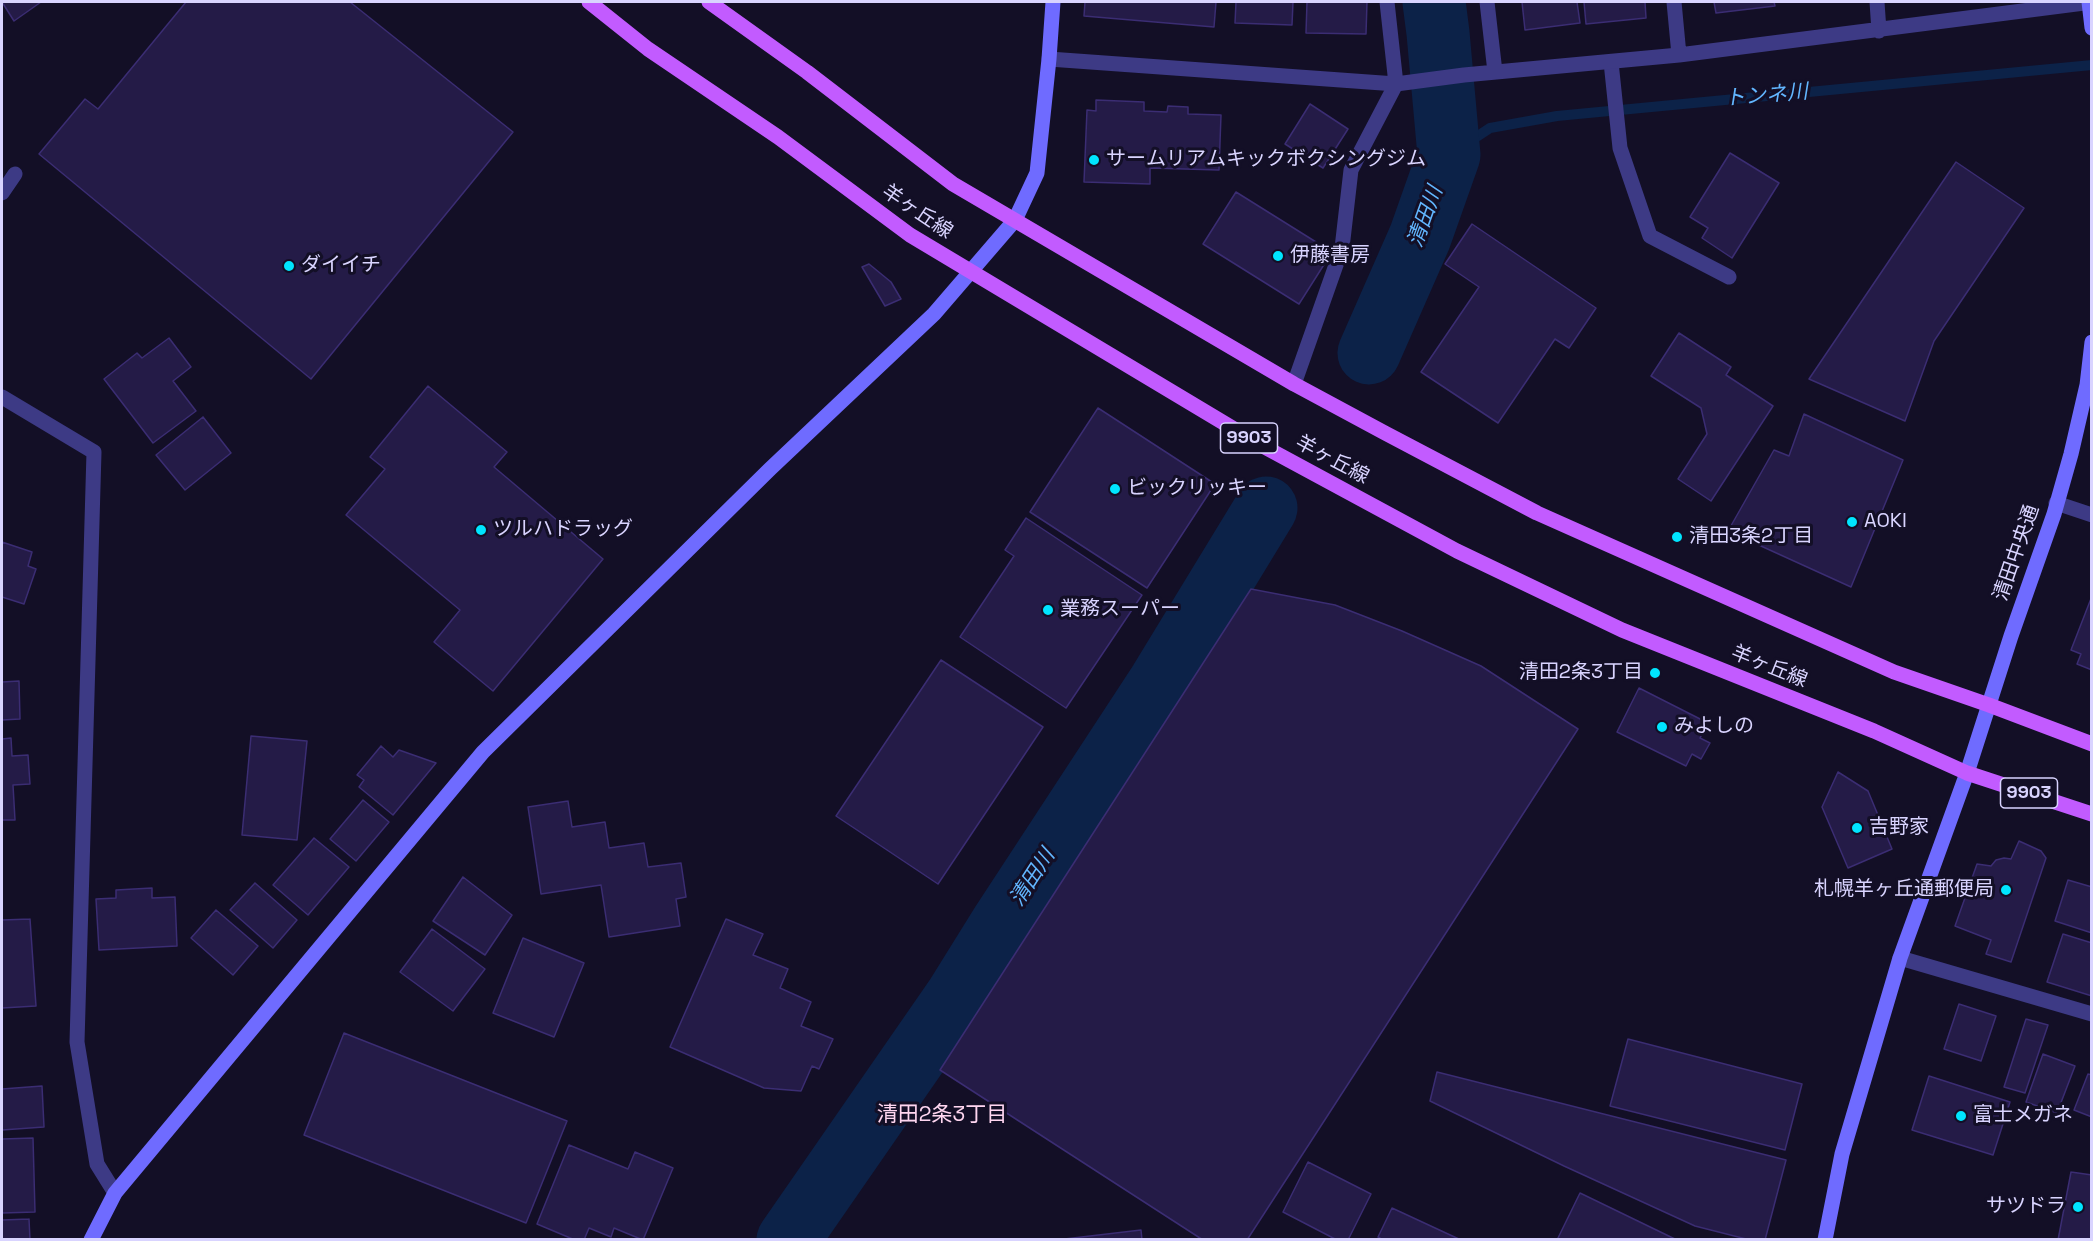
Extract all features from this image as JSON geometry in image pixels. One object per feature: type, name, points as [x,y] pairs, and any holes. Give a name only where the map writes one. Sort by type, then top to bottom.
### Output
[{"type":"main road","name":"羊ヶ丘線","points":[[589,2],[648,49],[778,137],[910,235],[1259,444],[1457,551],[1622,630],[1874,731],[1967,772],[2091,814]]},
{"type":"main road","points":[[709,2],[807,72],[953,184],[1066,248],[1294,384],[1537,513],[1894,672],[2091,744]]},
{"type":"street","points":[[90,1239],[115,1193],[483,752],[770,469],[934,314],[1015,220],[1037,174],[1053,2]]},
{"type":"street","points":[[1294,384],[1342,248],[1351,170],[1396,84],[1387,2]]},
{"type":"street","points":[[1487,2],[1495,72]]},
{"type":"street","points":[[1674,2],[1679,55]]},
{"type":"street","points":[[1876,2],[1880,30]]},
{"type":"street","points":[[1049,59],[1396,84],[1464,75],[1679,55],[2090,2],[2091,28]]},
{"type":"street","points":[[1611,62],[1620,148],[1650,236],[1728,277]]},
{"type":"street","points":[[2,193],[15,174]]},
{"type":"street","name":"清田中央通","points":[[1825,1239],[1842,1154],[1900,957],[1967,772],[2071,454],[2087,385],[2091,342]]},
{"type":"street","points":[[2,397],[94,452],[77,1042],[97,1164],[115,1193]]},
{"type":"street","points":[[2056,503],[2091,514]]},
{"type":"street","points":[[1900,957],[2091,1014]]},
{"type":"building","points":[[2,2],[41,2],[14,21]]},
{"type":"building","name":"ダイイチ","points":[[186,2],[350,2],[513,132],[311,379],[39,154],[85,99],[98,109]]},
{"type":"building","points":[[1085,2],[1216,2],[1214,27],[1084,16]]},
{"type":"building","points":[[1236,2],[1293,2],[1292,25],[1235,23]]},
{"type":"building","points":[[1307,2],[1367,2],[1366,34],[1306,33]]},
{"type":"building","points":[[1522,2],[1577,2],[1580,23],[1525,30]]},
{"type":"building","points":[[1584,2],[1645,2],[1646,18],[1586,24]]},
{"type":"building","points":[[1714,2],[1774,2],[1775,6],[1716,13]]},
{"type":"building","points":[[1096,100],[1144,102],[1144,111],[1167,112],[1168,106],[1188,107],[1188,114],[1221,115],[1219,170],[1150,168],[1150,184],[1084,182],[1087,110],[1096,111]]},
{"type":"building","points":[[1310,104],[1348,129],[1323,168],[1285,144]]},
{"type":"building","points":[[1730,153],[1779,183],[1732,258],[1702,238],[1708,228],[1690,217]]},
{"type":"building","points":[[1956,162],[2024,208],[1934,341],[1905,421],[1809,379]]},
{"type":"building","points":[[1236,192],[1332,252],[1299,304],[1203,244]]},
{"type":"building","points":[[1472,224],[1596,308],[1569,348],[1555,339],[1498,423],[1421,372],[1479,287],[1445,264]]},
{"type":"building","points":[[869,264],[891,282],[901,299],[885,306],[862,267]]},
{"type":"building","points":[[1679,333],[1731,367],[1726,375],[1773,406],[1711,501],[1678,479],[1707,434],[1701,408],[1651,376]]},
{"type":"building","points":[[169,338],[191,367],[173,381],[196,411],[153,443],[104,379],[137,353],[142,358]]},
{"type":"building","points":[[428,386],[507,452],[494,467],[603,559],[493,691],[434,642],[460,610],[346,515],[385,469],[370,457]]},
{"type":"building","points":[[1098,408],[1215,484],[1147,588],[1030,512]]},
{"type":"building","points":[[1804,414],[1903,460],[1851,587],[1728,531],[1774,450],[1789,456]]},
{"type":"building","points":[[203,417],[231,453],[185,490],[156,455]]},
{"type":"building","points":[[1026,518],[1142,595],[1066,708],[960,637],[1014,556],[1005,550]]},
{"type":"building","points":[[2,542],[32,552],[28,566],[36,569],[24,604],[2,597]]},
{"type":"building","points":[[1251,589],[1335,605],[1402,631],[1481,666],[1578,729],[1247,1240],[1203,1240],[940,1070]]},
{"type":"building","points":[[2092,596],[2092,670],[2077,664],[2081,654],[2071,650]]},
{"type":"building","points":[[941,660],[1043,727],[938,884],[836,816]]},
{"type":"building","points":[[19,681],[20,719],[2,720],[2,682]]},
{"type":"building","name":"みよしの","points":[[1639,688],[1708,723],[1700,738],[1710,743],[1701,759],[1692,754],[1686,766],[1617,732]]},
{"type":"building","points":[[251,736],[307,741],[297,840],[242,835]]},
{"type":"building","points":[[11,738],[12,756],[28,755],[30,784],[13,785],[15,820],[2,820],[2,739]]},
{"type":"building","points":[[381,746],[393,757],[399,750],[436,763],[393,815],[359,787],[364,780],[357,775]]},
{"type":"building","name":"吉野家","points":[[1838,772],[1868,791],[1892,849],[1848,868],[1822,807]]},
{"type":"building","points":[[363,800],[389,822],[356,861],[330,839]]},
{"type":"building","points":[[568,801],[572,827],[605,822],[609,848],[644,843],[648,867],[681,863],[686,897],[676,899],[680,926],[609,937],[601,885],[541,894],[528,807]]},
{"type":"building","points":[[314,838],[349,867],[308,915],[273,885]]},
{"type":"building","points":[[2019,841],[2041,851],[2046,858],[2011,962],[1986,954],[1991,940],[1955,926],[1977,864],[1991,866],[1996,860],[2011,859]]},
{"type":"building","points":[[463,877],[512,915],[485,955],[433,921]]},
{"type":"building","points":[[2068,880],[2092,887],[2092,933],[2055,921]]},
{"type":"building","points":[[255,883],[297,920],[273,948],[230,910]]},
{"type":"building","points":[[152,888],[152,898],[175,897],[177,946],[99,950],[96,899],[116,898],[116,890]]},
{"type":"building","points":[[216,910],[258,946],[233,975],[191,938]]},
{"type":"building","points":[[30,919],[36,1006],[2,1008],[2,920]]},
{"type":"building","points":[[726,919],[763,934],[753,955],[788,969],[780,988],[811,1002],[801,1026],[833,1039],[819,1069],[812,1066],[801,1091],[764,1088],[670,1047]]},
{"type":"building","points":[[432,929],[485,969],[453,1011],[400,972]]},
{"type":"building","points":[[2063,934],[2092,943],[2092,996],[2047,982]]},
{"type":"building","points":[[523,938],[584,963],[554,1037],[493,1013]]},
{"type":"building","points":[[1959,1004],[1996,1016],[1981,1061],[1944,1049]]},
{"type":"building","points":[[2026,1019],[2048,1025],[2025,1093],[2004,1087]]},
{"type":"building","points":[[344,1033],[567,1121],[526,1223],[304,1135]]},
{"type":"building","points":[[1628,1039],[1802,1084],[1785,1150],[1610,1106]]},
{"type":"building","points":[[2043,1054],[2075,1066],[2057,1113],[2026,1102]]},
{"type":"building","points":[[1437,1072],[1786,1160],[1765,1240],[1750,1240],[1695,1226],[1430,1101]]},
{"type":"building","points":[[2088,1074],[2092,1075],[2092,1117],[2074,1110]]},
{"type":"building","name":"富士メガネ","points":[[1929,1076],[2010,1102],[1993,1155],[1912,1130]]},
{"type":"building","points":[[42,1086],[44,1127],[2,1130],[2,1089]]},
{"type":"building","points":[[33,1138],[35,1212],[2,1213],[2,1139]]},
{"type":"building","points":[[569,1145],[628,1169],[635,1152],[673,1168],[643,1240],[614,1228],[611,1237],[589,1228],[584,1240],[575,1240],[537,1224]]},
{"type":"building","points":[[1308,1162],[1371,1194],[1348,1240],[1337,1240],[1283,1212]]},
{"type":"building","name":"サツドラ","points":[[2071,1172],[2092,1175],[2092,1240],[2058,1240]]},
{"type":"building","points":[[1580,1193],[1677,1240],[1557,1240]]},
{"type":"building","points":[[1392,1208],[1461,1240],[1383,1240],[1378,1237]]},
{"type":"building","points":[[29,1219],[30,1240],[2,1240],[2,1220]]},
{"type":"building","points":[[1141,1230],[1142,1240],[1056,1240]]},
{"type":"waterway","name":"清田川","points":[[1369,353],[1420,237],[1449,155],[1434,2]]},
{"type":"waterway","name":"トンネ川","points":[[1449,155],[1490,128],[1557,116],[2092,65]]},
{"type":"waterway","name":"清田川","points":[[788,1240],[957,996],[1160,682],[1266,508]]},
{"type":"place","name":"サームリアムキックボクシングジム","points":[[1094,160]]},
{"type":"place","name":"伊藤書房","points":[[1278,256]]},
{"type":"place","name":"ダイイチ","points":[[289,266]]},
{"type":"place","name":"ビックリッキー","points":[[1115,489]]},
{"type":"place","name":"AOKI","points":[[1852,522]]},
{"type":"place","name":"ツルハドラッグ","points":[[481,530]]},
{"type":"place","name":"清田3条2丁目","points":[[1677,537]]},
{"type":"place","name":"業務スーパー","points":[[1048,610]]},
{"type":"place","name":"清田2条3丁目","points":[[1655,673]]},
{"type":"place","name":"みよしの","points":[[1662,727]]},
{"type":"place","name":"吉野家","points":[[1857,828]]},
{"type":"place","name":"札幌羊ヶ丘通郵便局","points":[[2006,890]]},
{"type":"place","name":"富士メガネ","points":[[1961,1116]]},
{"type":"place","name":"サツドラ","points":[[2078,1207]]},
{"type":"district","name":"清田2条3丁目","points":[[942,1115]]}]
